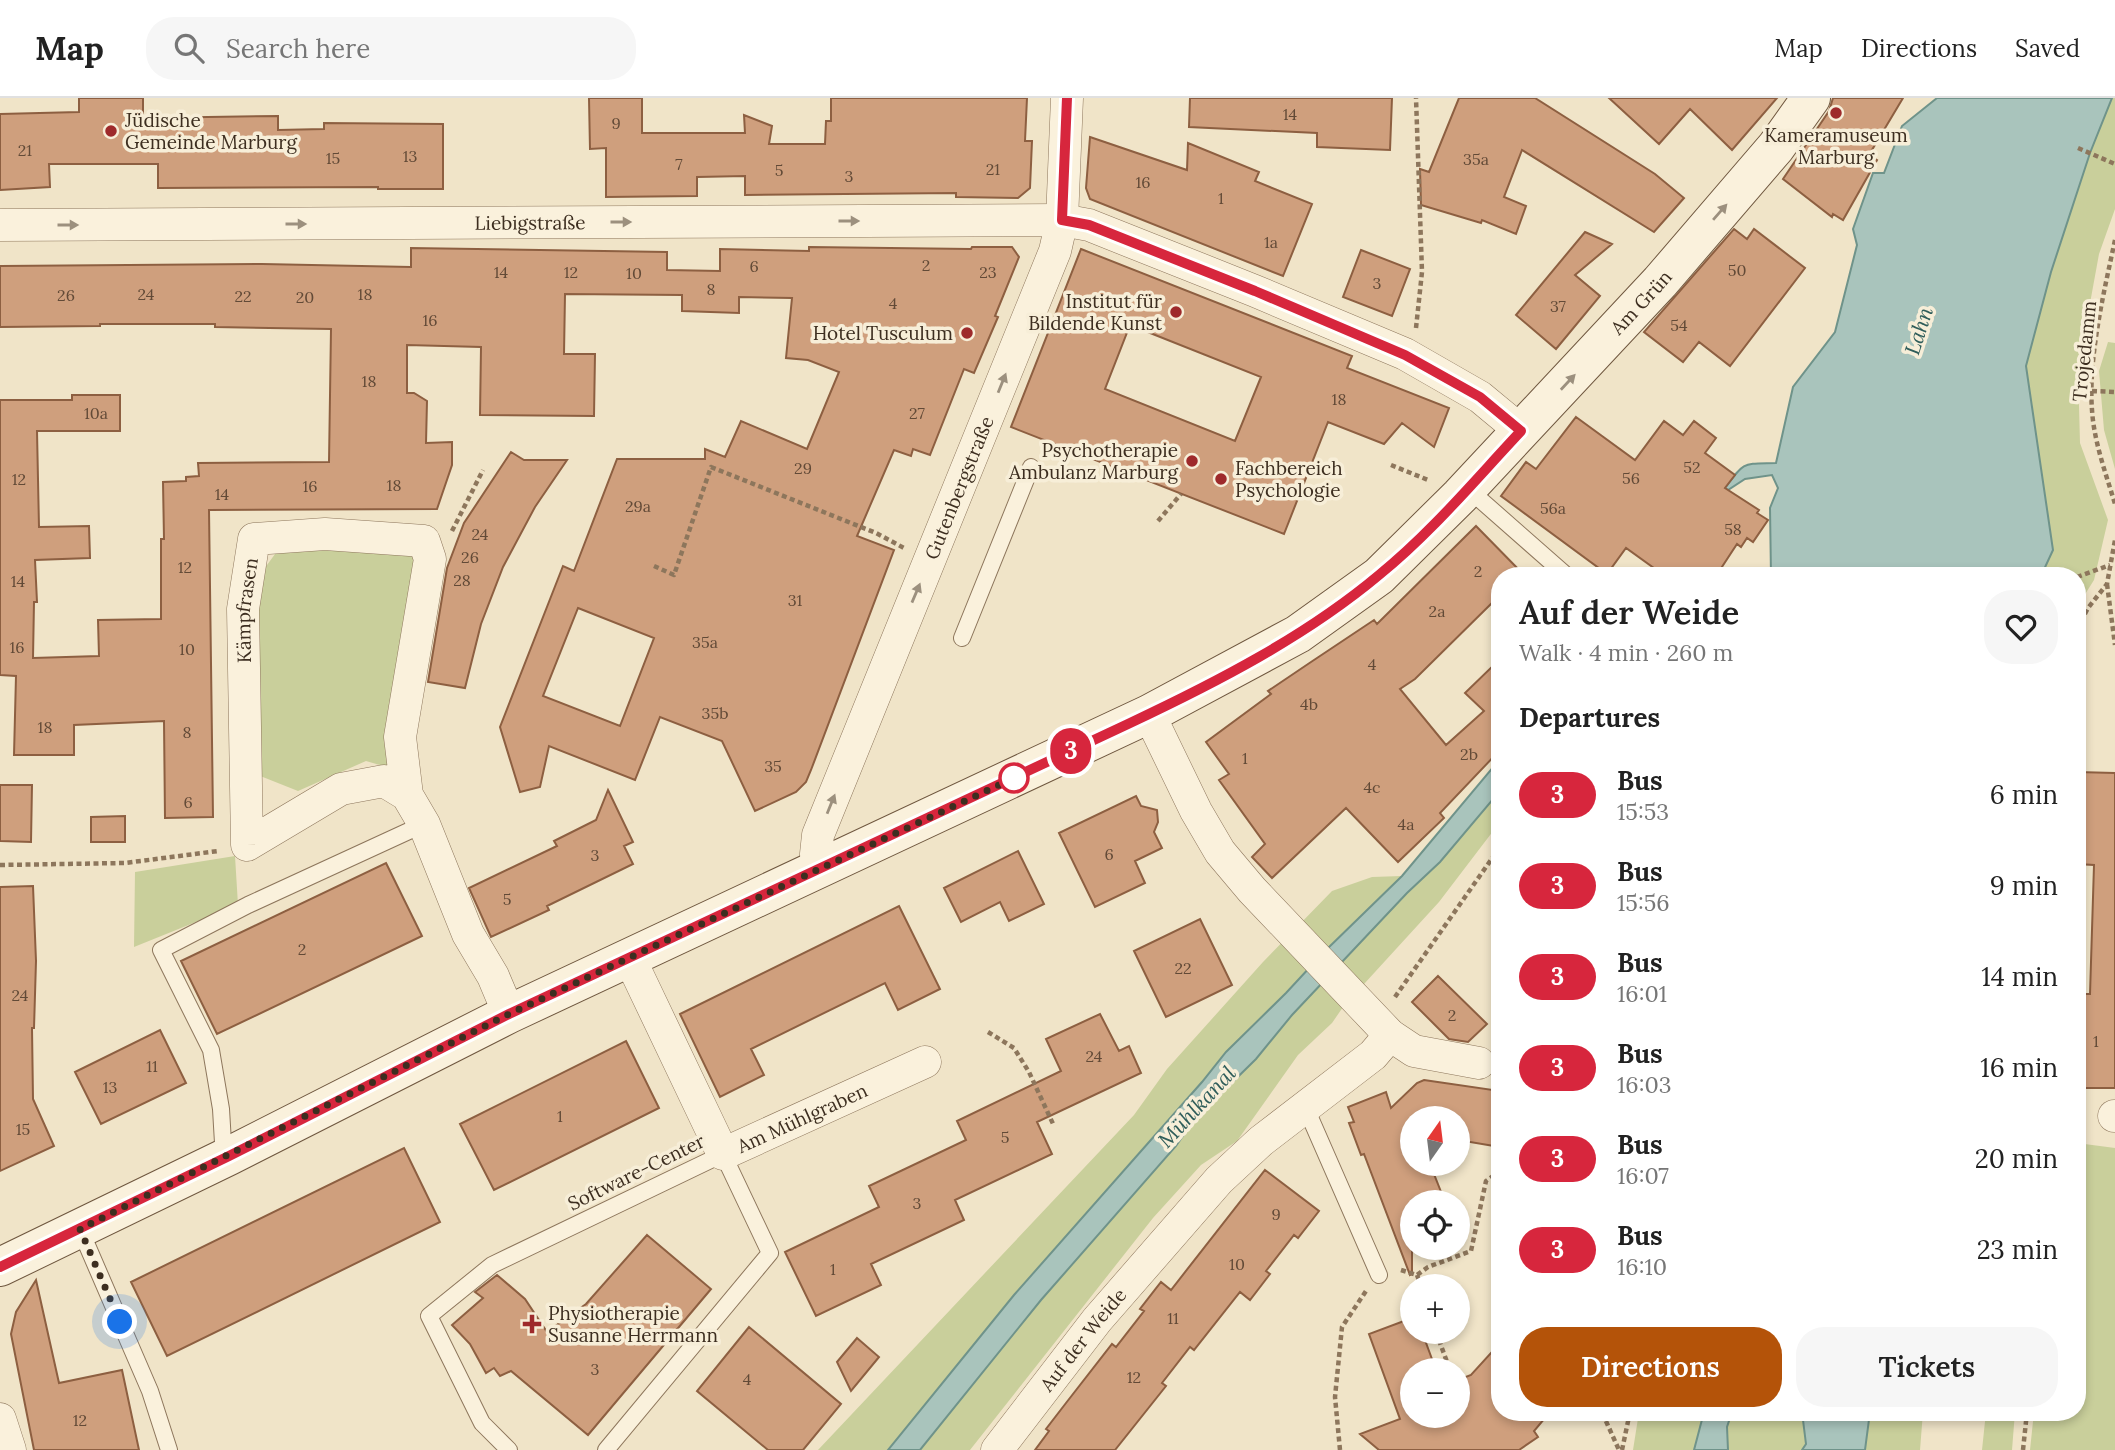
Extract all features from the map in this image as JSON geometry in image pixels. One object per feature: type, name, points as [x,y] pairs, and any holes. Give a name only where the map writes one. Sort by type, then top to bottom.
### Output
[{"type":"street","name":"Gutenbergstraße","points":[[817,870],[818,835],[1055,251],[1062,220],[1067,98]]},
{"type":"street","name":"Am Grün","points":[[0,1267],[229,1156],[509,1014],[1149,714],[1298,634],[1379,576],[1464,492],[1660,282],[1776,147],[1811,98]]},
{"type":"street","name":"Liebigstraße","points":[[0,225],[1062,220],[1089,225],[1255,291],[1405,355],[1480,397],[1521,431]]},
{"type":"street","name":"Kämpfrasen","points":[[247,845],[243,609],[254,539],[325,534],[424,541],[430,559]]},
{"type":"street","points":[[430,559],[400,737],[407,795],[424,824],[468,934],[494,976],[509,1014]]},
{"type":"street","points":[[1149,714],[1196,811],[1220,852],[1376,1020],[1414,1051],[1490,1064]]},
{"type":"street","points":[[247,845],[341,789],[384,780],[407,795]]},
{"type":"street","name":"Am Mühlgraben","points":[[629,959],[723,1154],[925,1062]]},
{"type":"street","name":"Auf der Weide","points":[[998,1450],[1097,1320],[1219,1180],[1261,1141],[1373,1055],[1376,1020]]},
{"type":"street","points":[[0,1419],[10,1450]]},
{"type":"lane","points":[[962,638],[1031,467]]},
{"type":"lane","points":[[1464,492],[1556,567]]},
{"type":"lane","points":[[229,1156],[223,1143],[221,1109],[211,1051],[161,950],[248,905],[424,824]]},
{"type":"lane","points":[[1306,1106],[1379,1275]]},
{"type":"lane","name":"Software-Center","points":[[509,1450],[482,1423],[429,1316],[492,1265],[723,1154],[770,1252],[606,1450]]},
{"type":"lane","points":[[80,1229],[150,1391],[169,1450]]},
{"type":"path","points":[[1405,355],[1416,330],[1422,272],[1416,98]]},
{"type":"path","points":[[2078,148],[2115,164]]},
{"type":"path","name":"Trojedamm","points":[[2115,240],[2100,315],[2092,391],[2094,431],[2115,504]]},
{"type":"path","points":[[2092,391],[2115,392]]},
{"type":"path","points":[[654,566],[674,575],[711,467],[876,533],[930,560]]},
{"type":"path","points":[[430,559],[450,534],[483,470]]},
{"type":"path","points":[[1158,521],[1181,494]]},
{"type":"path","points":[[2115,540],[2107,583],[2115,645]]},
{"type":"path","points":[[2086,574],[2110,565]]},
{"type":"path","points":[[2086,612],[2107,583]]},
{"type":"path","points":[[0,865],[125,863],[247,845]]},
{"type":"path","points":[[1376,1020],[1491,860]]},
{"type":"path","points":[[988,1032],[1014,1048],[1029,1072],[1054,1126]]},
{"type":"path","points":[[1418,1274],[1428,1267],[1471,1251],[1486,1181],[1491,1177]]},
{"type":"path","points":[[1340,1450],[1335,1397],[1342,1327],[1388,1266],[1414,1274]]},
{"type":"path","points":[[1606,1421],[1620,1450]]},
{"type":"path","points":[[1620,1450],[1628,1421]]},
{"type":"path","points":[[2023,1450],[2026,1421]]},
{"type":"green space","points":[[2112,98],[2115,98],[2115,209],[2099,254],[2078,369],[2080,443],[2108,520],[2094,580],[2086,593],[2086,567],[2045,567],[2053,550],[2026,366],[2051,272],[2090,153]]},
{"type":"green space","points":[[2108,342],[2115,343],[2115,469],[2104,430],[2099,371]]},
{"type":"green space","points":[[400,546],[425,565],[397,770],[366,761],[298,791],[253,773],[253,584],[278,550]]},
{"type":"green space","points":[[1491,802],[1491,834],[1439,902],[1343,1007],[1332,1023],[1298,1055],[1237,1141],[1201,1165],[1153,1218],[970,1450],[920,1450],[1041,1300],[1176,1146],[1194,1120],[1256,1059],[1292,1015],[1407,893],[1440,862]]},
{"type":"green space","points":[[235,856],[238,905],[134,947],[135,872]]},
{"type":"green space","points":[[1402,876],[1226,1052],[1203,1082],[1014,1295],[888,1450],[818,1450],[1134,1115],[1167,1069],[1263,962],[1332,891],[1372,877]]},
{"type":"green space","points":[[2086,1144],[2115,1148],[2115,1450],[2030,1450],[2033,1421],[2086,1421]]},
{"type":"green space","points":[[1638,1421],[1702,1421],[1694,1450],[1633,1450]]},
{"type":"green space","points":[[1729,1421],[1803,1421],[1806,1444],[1802,1450],[1728,1450]]},
{"type":"green space","points":[[1869,1421],[1922,1421],[1920,1450],[1865,1450]]},
{"type":"green space","points":[[1985,1421],[2014,1421],[2012,1450],[1982,1450]]},
{"type":"water","name":"Lahn","points":[[1937,98],[2112,98],[2090,153],[2051,272],[2026,366],[2053,550],[2045,567],[1771,567],[1770,508],[1778,488],[1772,475],[1745,479],[1728,490],[1725,488],[1745,466],[1776,463],[1793,387],[1835,332],[1857,245],[1853,229],[1873,173],[1884,173],[1902,126]]},
{"type":"water","name":"Mühlkanal","points":[[1491,770],[1491,802],[1440,862],[1407,893],[1292,1015],[1256,1059],[1194,1120],[1176,1146],[1041,1300],[920,1450],[888,1450],[1014,1295],[1226,1052],[1402,876]]},
{"type":"water","points":[[1702,1421],[1729,1421],[1728,1450],[1694,1450]]},
{"type":"water","points":[[1803,1421],[1869,1421],[1865,1450],[1802,1450],[1806,1444]]},
{"type":"building","points":[[79,98],[143,98],[143,118],[278,116],[278,130],[324,129],[324,123],[443,124],[443,189],[158,188],[158,164],[49,164],[50,187],[0,190],[0,114],[79,112]]},
{"type":"building","points":[[589,98],[642,98],[642,133],[745,133],[744,115],[772,126],[769,144],[825,144],[826,121],[831,121],[831,98],[1027,98],[1025,141],[1032,141],[1030,188],[1018,198],[956,197],[956,193],[745,195],[745,176],[697,177],[697,196],[606,197],[606,148],[590,149]]},
{"type":"building","points":[[1190,98],[1392,98],[1390,150],[1317,147],[1317,133],[1189,127]]},
{"type":"building","points":[[1459,98],[1535,98],[1655,174],[1684,198],[1654,232],[1522,150],[1504,197],[1526,206],[1516,234],[1482,220],[1481,223],[1421,205],[1420,169],[1429,172]]},
{"type":"building","points":[[1609,98],[1777,98],[1732,150],[1690,109],[1659,144]]},
{"type":"building","points":[[1833,98],[1903,98],[1869,155],[1877,160],[1843,220],[1833,214],[1832,217],[1783,179],[1829,111]]},
{"type":"building","points":[[1090,137],[1187,170],[1188,143],[1259,172],[1255,181],[1312,204],[1283,276],[1090,199],[1086,188]]},
{"type":"building","points":[[1734,229],[1747,239],[1754,229],[1805,268],[1730,366],[1699,342],[1683,362],[1644,332]]},
{"type":"building","points":[[1585,232],[1612,244],[1575,275],[1600,296],[1556,349],[1516,315]]},
{"type":"building","points":[[809,247],[1012,247],[1019,257],[995,316],[998,317],[974,373],[964,369],[930,455],[913,449],[911,456],[894,450],[857,536],[894,550],[811,770],[806,782],[796,792],[755,811],[722,741],[660,717],[635,780],[549,746],[540,787],[520,792],[500,727],[563,566],[574,571],[617,459],[705,459],[705,449],[725,457],[741,421],[807,449],[839,372],[808,360],[786,358],[792,298],[739,297],[739,313],[682,311],[682,295],[565,294],[564,354],[595,354],[594,416],[480,415],[481,347],[407,345],[407,393],[414,393],[427,401],[426,443],[452,442],[452,465],[437,509],[209,510],[213,817],[165,818],[164,721],[74,725],[74,755],[14,755],[16,676],[0,675],[0,400],[72,400],[72,395],[120,395],[120,431],[37,431],[39,527],[89,526],[90,558],[35,560],[37,602],[34,602],[33,658],[99,656],[98,620],[161,619],[163,482],[186,481],[186,477],[199,476],[198,463],[329,462],[331,329],[215,327],[215,324],[0,327],[0,266],[262,264],[411,267],[411,248],[667,252],[667,270],[720,271],[720,249],[809,251]],"holes":[[[578,608],[654,638],[620,726],[543,696]]]},
{"type":"building","points":[[1081,249],[1352,356],[1347,368],[1449,408],[1434,447],[1402,423],[1384,444],[1328,422],[1284,534],[1011,427]],"holes":[[[1130,325],[1261,377],[1235,441],[1105,389]]]},
{"type":"building","points":[[1361,250],[1410,269],[1392,316],[1343,297]]},
{"type":"building","points":[[1576,417],[1635,460],[1664,421],[1683,435],[1694,421],[1716,438],[1705,453],[1735,475],[1725,488],[1759,510],[1757,513],[1768,520],[1753,542],[1747,538],[1741,547],[1737,544],[1722,567],[1652,567],[1626,548],[1612,567],[1597,567],[1501,496],[1526,462],[1536,469]]},
{"type":"building","points":[[511,452],[524,460],[567,460],[535,507],[503,567],[481,624],[465,688],[428,682],[447,568],[464,523]]},
{"type":"building","points":[[1476,526],[1516,567],[1491,567],[1491,604],[1415,679],[1400,689],[1446,745],[1484,711],[1465,693],[1491,668],[1491,759],[1440,813],[1444,818],[1398,862],[1346,808],[1272,878],[1252,857],[1265,844],[1219,780],[1229,774],[1206,742],[1271,694],[1268,691],[1374,620],[1377,624]]},
{"type":"building","points":[[2086,772],[2115,773],[2115,1088],[2086,1088],[2086,994],[2090,994],[2094,865],[2086,865]]},
{"type":"building","points":[[0,785],[32,785],[31,842],[0,841]]},
{"type":"building","points":[[608,790],[633,842],[624,846],[633,864],[547,906],[549,910],[491,937],[469,888],[557,846],[554,841],[596,820]]},
{"type":"building","points":[[1136,796],[1141,806],[1157,810],[1158,822],[1154,832],[1162,848],[1135,861],[1145,883],[1095,907],[1059,833]]},
{"type":"building","points":[[125,816],[125,842],[91,842],[91,817]]},
{"type":"building","points":[[1018,851],[1044,904],[1009,921],[1000,902],[961,922],[944,888]]},
{"type":"building","points":[[386,863],[422,936],[217,1034],[181,961]]},
{"type":"building","points":[[33,886],[36,961],[32,1028],[33,1099],[54,1146],[0,1171],[0,887]]},
{"type":"building","points":[[899,906],[940,989],[898,1010],[885,983],[751,1049],[764,1075],[720,1097],[680,1014]]},
{"type":"building","points":[[1200,919],[1232,985],[1166,1017],[1134,951]]},
{"type":"building","points":[[1438,976],[1487,1024],[1468,1042],[1449,1039],[1412,1002]]},
{"type":"building","points":[[1100,1014],[1119,1051],[1129,1046],[1141,1073],[1037,1122],[1052,1154],[955,1200],[964,1220],[871,1264],[881,1285],[816,1316],[785,1252],[879,1207],[869,1186],[966,1140],[957,1121],[1061,1071],[1046,1039]]},
{"type":"building","points":[[160,1030],[186,1083],[101,1124],[75,1072]]},
{"type":"building","points":[[626,1041],[659,1108],[494,1190],[460,1124]]},
{"type":"building","points":[[1424,1080],[1491,1090],[1491,1146],[1470,1142],[1470,1106],[1400,1106],[1400,1176],[1435,1176],[1440,1190],[1400,1190],[1400,1249],[1364,1154],[1361,1155],[1349,1123],[1354,1122],[1348,1107],[1386,1092],[1391,1108],[1417,1083]]},
{"type":"building","points":[[404,1148],[440,1222],[167,1356],[131,1282]]},
{"type":"building","points":[[1265,1170],[1319,1211],[1298,1238],[1294,1235],[1266,1271],[1270,1274],[1250,1300],[1240,1292],[1194,1350],[1190,1347],[1162,1383],[1166,1386],[1115,1450],[1035,1450],[1049,1431],[1046,1429],[1112,1344],[1116,1347],[1144,1311],[1140,1309],[1161,1282],[1171,1290]]},
{"type":"building","points":[[647,1235],[711,1289],[588,1435],[511,1371],[500,1376],[494,1368],[486,1373],[470,1344],[452,1325],[483,1298],[475,1292],[497,1275],[525,1299],[547,1332],[586,1304]]},
{"type":"building","points":[[1404,1260],[1412,1260],[1412,1274]]},
{"type":"building","points":[[36,1280],[59,1383],[122,1370],[139,1450],[34,1450],[11,1334],[16,1312]]},
{"type":"building","points":[[1400,1322],[1400,1344],[1426,1344],[1432,1358],[1400,1358],[1400,1419],[1369,1334]]},
{"type":"building","points":[[749,1327],[841,1404],[803,1450],[768,1450],[697,1391]]},
{"type":"building","points":[[857,1338],[879,1357],[851,1391],[837,1362]]},
{"type":"building","points":[[1491,1353],[1491,1421],[1542,1421],[1534,1431],[1538,1437],[1519,1450],[1379,1450],[1360,1434],[1400,1419],[1400,1428],[1470,1428],[1470,1375]]},
{"type":"bus line","name":"3","points":[[0,1267],[229,1156],[509,1014],[1128,724],[1225,675],[1298,634],[1379,576],[1521,431],[1480,397],[1405,355],[1255,291],[1089,225],[1062,220],[1067,98]]},
{"type":"place","name":"Kameramuseum Marburg","points":[[1836,113]]},
{"type":"place","name":"Jüdische Gemeinde Marburg","points":[[111,131]]},
{"type":"place","name":"Institut für Bildende Kunst","points":[[1176,312]]},
{"type":"place","name":"Hotel Tusculum","points":[[967,333]]},
{"type":"place","name":"Psychotherapie Ambulanz Marburg","points":[[1192,461]]},
{"type":"place","name":"Fachbereich Psychologie","points":[[1221,479]]},
{"type":"place","name":"Physiotherapie Susanne Herrmann","points":[[532,1324]]},
{"type":"route","points":[[120,1322],[80,1229],[509,1014],[1014,778]]}]
